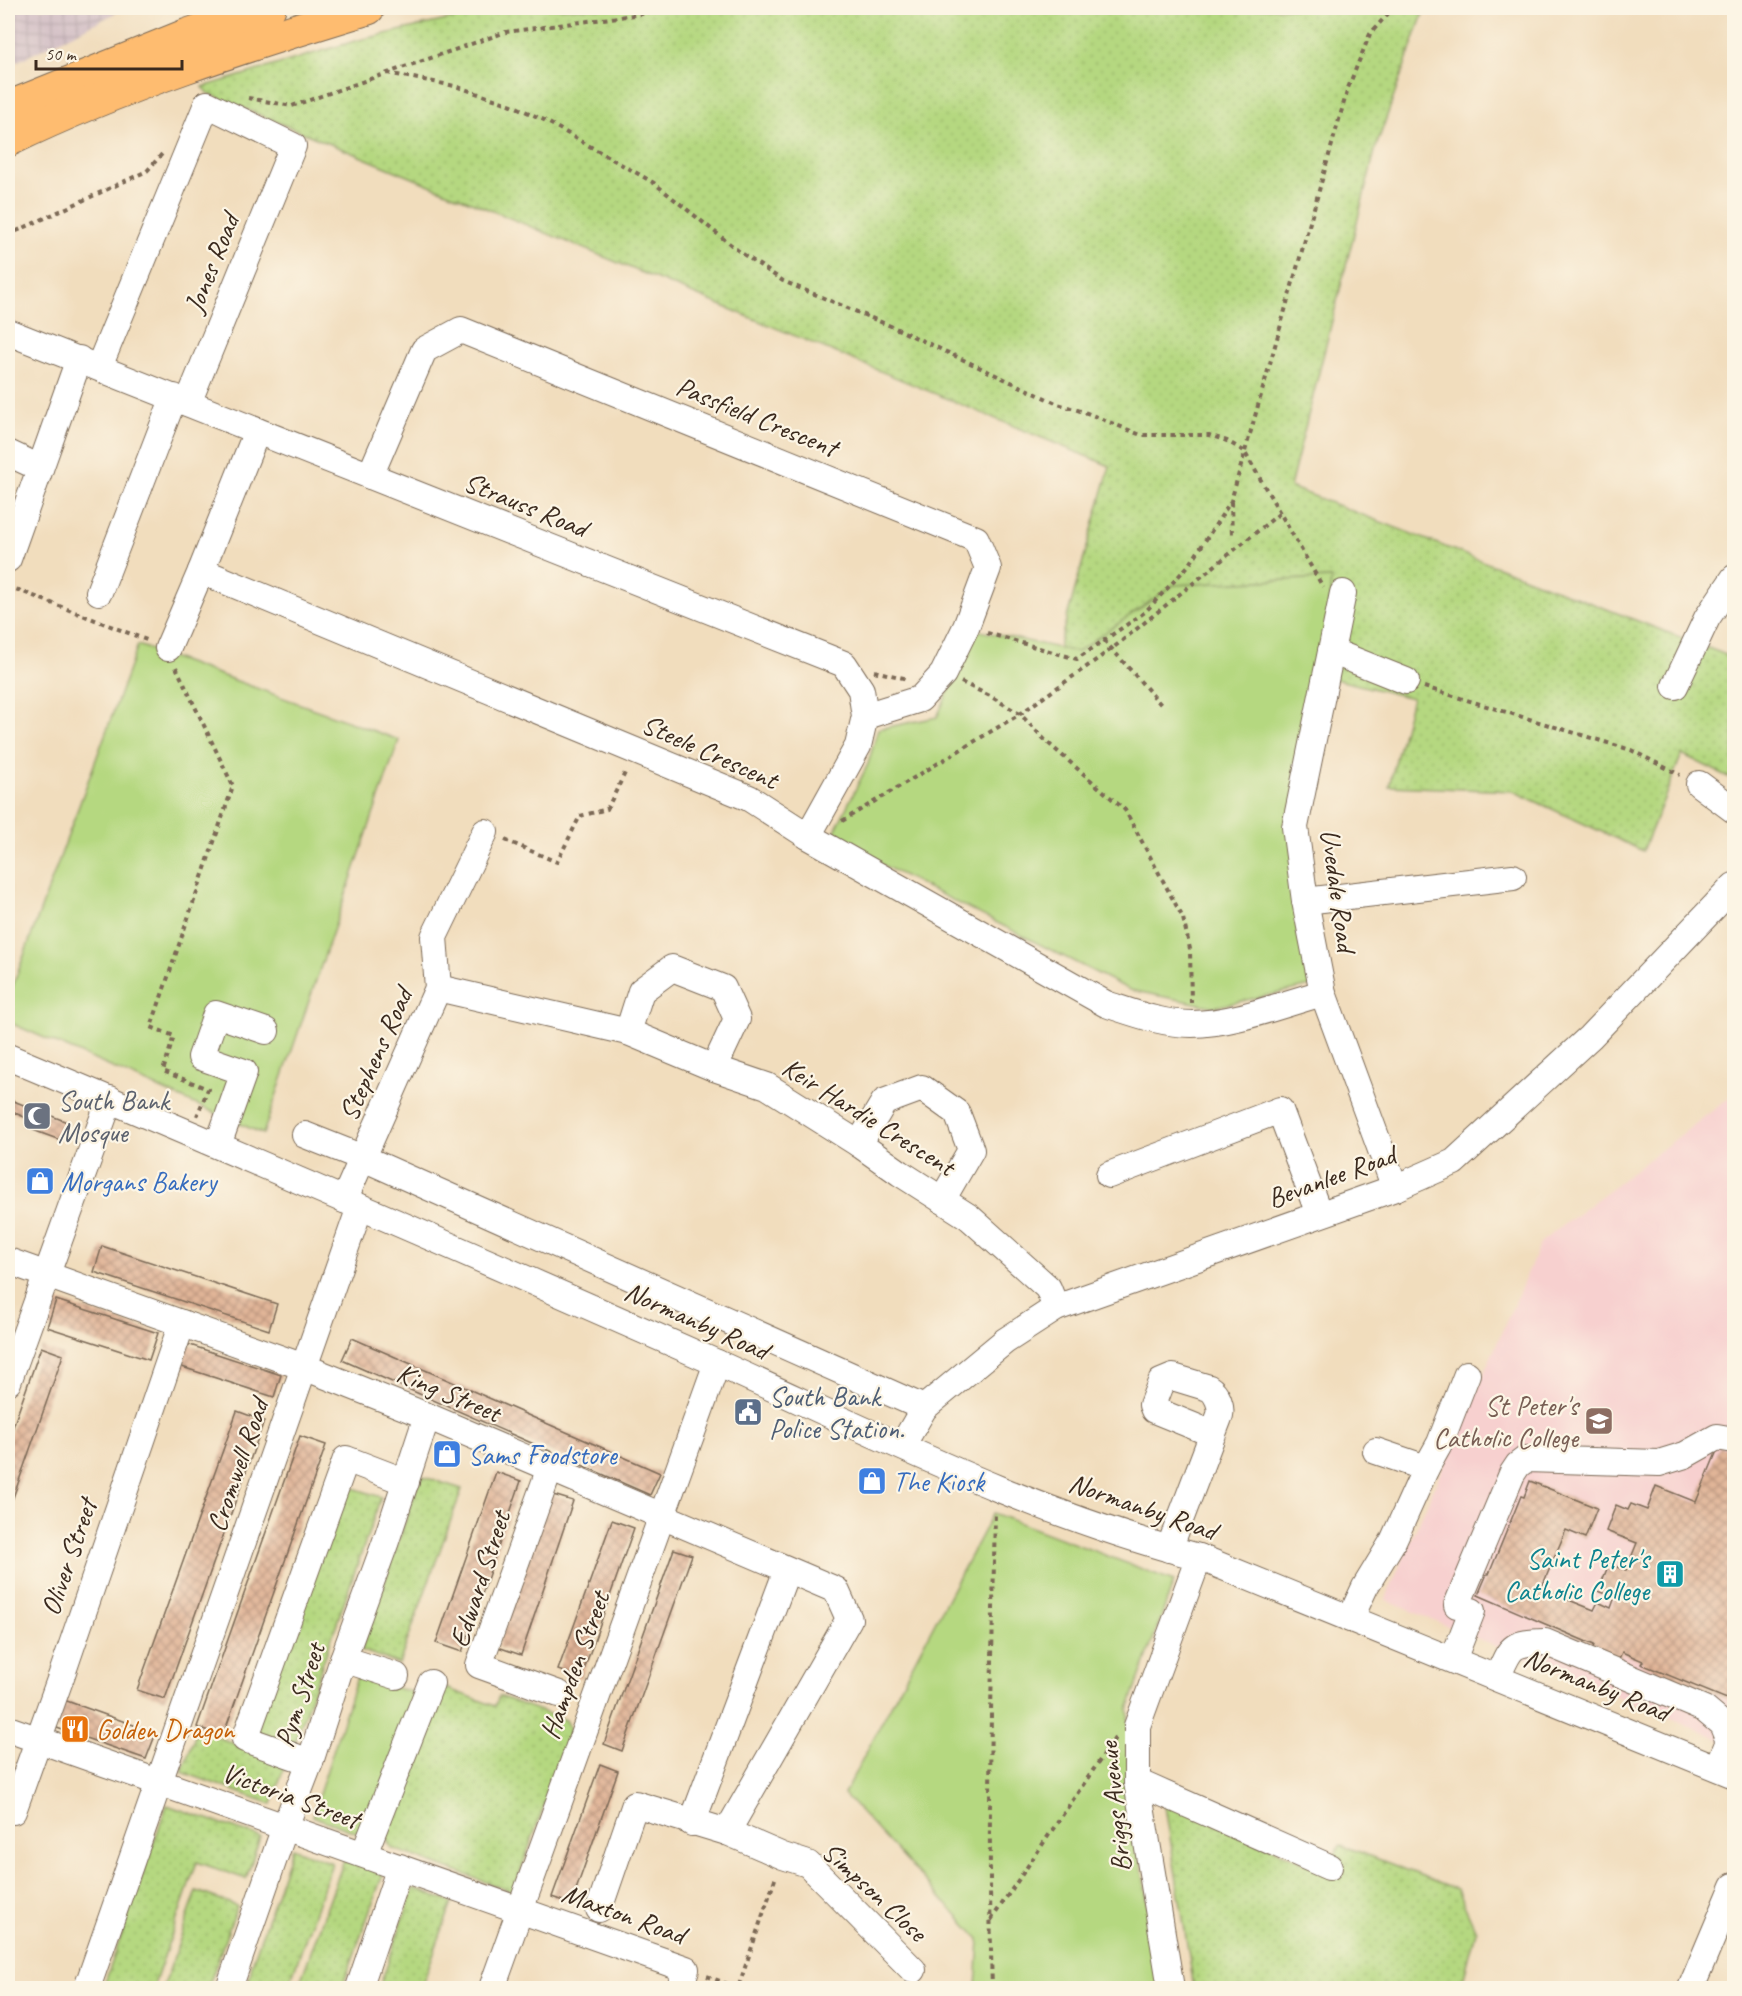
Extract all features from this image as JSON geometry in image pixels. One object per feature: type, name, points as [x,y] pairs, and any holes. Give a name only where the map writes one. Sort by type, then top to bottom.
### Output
[{"type":"highway","points":[[8,108],[188,35],[268,8]]},
{"type":"highway","points":[[8,140],[117,92],[247,45],[368,8]]},
{"type":"street","name":"Jones Road","points":[[89,363],[207,104],[293,146],[99,592]]},
{"type":"street","name":"Passfield Crescent","points":[[370,476],[424,350],[461,330],[976,539],[988,568],[966,627],[944,674],[920,699],[865,716]]},
{"type":"street","name":"Strauss Road","points":[[8,332],[844,664]]},
{"type":"street","points":[[8,559],[40,468],[89,363]]},
{"type":"street","points":[[168,648],[257,431]]},
{"type":"street","points":[[8,453],[40,468]]},
{"type":"street","name":"Steele Crescent","points":[[201,571],[749,798],[808,836],[1106,1004],[1152,1019],[1191,1024],[1221,1022],[1323,993]]},
{"type":"street","points":[[1675,686],[1707,618],[1734,578]]},
{"type":"street","name":"Uvedale Road","points":[[1341,603],[1295,827],[1305,901],[1323,993],[1395,1188]]},
{"type":"street","points":[[1331,651],[1406,681]]},
{"type":"street","points":[[808,836],[858,746],[865,716],[861,690],[844,664]]},
{"type":"street","points":[[1699,784],[1734,810]]},
{"type":"street","name":"Stephens Road","points":[[352,1204],[363,1158],[438,988],[434,937],[485,832]]},
{"type":"street","points":[[1305,901],[1513,877]]},
{"type":"street","name":"Bevanlee Road","points":[[902,1446],[924,1408],[1005,1341],[1056,1308],[1395,1188],[1454,1162],[1590,1037],[1734,886]]},
{"type":"street","points":[[628,1032],[641,992],[672,968],[723,988],[737,1019],[714,1068]]},
{"type":"street","name":"Keir Hardie Crescent","points":[[438,988],[628,1032],[714,1068],[767,1086],[860,1144],[900,1173],[969,1217],[1048,1288],[1056,1308]]},
{"type":"street","points":[[218,1144],[244,1072],[201,1057],[216,1014],[266,1031]]},
{"type":"street","name":"Normanby Road","points":[[8,1057],[218,1144],[996,1486],[1124,1536],[1199,1557],[1726,1772]]},
{"type":"street","points":[[860,1144],[884,1102],[922,1088],[957,1113],[971,1150],[942,1200]]},
{"type":"street","points":[[8,1382],[110,1099]]},
{"type":"street","points":[[1109,1175],[1280,1110],[1319,1215]]},
{"type":"street","points":[[305,1135],[363,1158],[924,1408]]},
{"type":"street","name":"Cromwell Road","points":[[161,1782],[304,1367],[352,1204]]},
{"type":"street","name":"King Street","points":[[8,1261],[304,1367],[428,1416],[836,1590],[849,1619],[727,1832]]},
{"type":"street","name":"Oliver Street","points":[[13,1811],[182,1323]]},
{"type":"street","name":"Hampden Street","points":[[492,1989],[717,1363]]},
{"type":"street","points":[[1350,1619],[1365,1587],[1393,1541],[1425,1468],[1440,1443],[1467,1374]]},
{"type":"street","points":[[310,1762],[244,1739],[346,1459],[406,1482],[428,1416]]},
{"type":"street","points":[[1169,1549],[1213,1434]]},
{"type":"street","points":[[1453,1660],[1464,1608],[1512,1474],[1518,1465],[1526,1459],[1659,1463],[1685,1455],[1718,1437],[1734,1440]]},
{"type":"street","points":[[1376,1451],[1425,1468]]},
{"type":"street","name":"Edward Street","points":[[550,1468],[479,1665],[559,1694]]},
{"type":"street","name":"Pym Street","points":[[229,1989],[406,1482]]},
{"type":"street","name":"Briggs Avenue","points":[[1171,1989],[1137,1782],[1137,1726],[1199,1557]]},
{"type":"street","points":[[692,1823],[787,1569]]},
{"type":"street","points":[[1497,1678],[1509,1650],[1523,1643],[1545,1642],[1704,1709],[1722,1724],[1729,1741],[1726,1772]]},
{"type":"street","points":[[343,1659],[396,1676]]},
{"type":"street","points":[[364,1854],[431,1683]]},
{"type":"street","name":"Victoria Street","points":[[8,1729],[520,1910]]},
{"type":"street","points":[[87,1989],[161,1782]]},
{"type":"street","points":[[1137,1782],[1329,1867]]},
{"type":"street","name":"Simpson Close","points":[[599,1909],[635,1804],[727,1832],[808,1864],[913,1970]]},
{"type":"street","points":[[359,1989],[400,1868]]},
{"type":"street","points":[[1691,1989],[1734,1886]]},
{"type":"street","name":"Maxton Road","points":[[520,1910],[683,1979]]},
{"type":"path","points":[[243,97],[292,106],[506,32],[686,8]]},
{"type":"path","points":[[1232,537],[1231,501],[1348,88],[1370,34],[1393,8]]},
{"type":"path","points":[[387,74],[455,86],[512,105],[544,120],[654,183],[740,252],[783,281],[893,327],[1058,404],[1141,435],[1209,435],[1227,441],[1244,451],[1280,513],[1341,603]]},
{"type":"path","points":[[8,235],[147,171],[169,146]]},
{"type":"path","points":[[966,627],[1077,659],[1145,612],[1190,564],[1231,501]]},
{"type":"path","points":[[808,836],[849,818],[1020,714],[1113,648],[1280,513]]},
{"type":"path","points":[[8,586],[168,648],[233,786],[151,1027],[174,1036],[163,1071],[208,1089],[190,1133]]},
{"type":"path","points":[[1104,640],[1163,707]]},
{"type":"path","points":[[844,664],[913,680],[944,674],[990,696],[1020,714],[1048,743],[1125,810],[1183,918],[1190,949],[1191,1024]]},
{"type":"path","points":[[1406,681],[1631,750],[1699,784]]},
{"type":"path","points":[[485,832],[557,862],[580,816],[607,809],[636,751]]},
{"type":"path","points":[[992,1989],[991,1684],[996,1486]]},
{"type":"path","points":[[990,1922],[1123,1727],[1137,1726]]},
{"type":"path","points":[[683,1979],[738,1988],[783,1856]]},
{"type":"shaded area","points":[[8,8],[121,8],[118,12],[8,66]]},
{"type":"shaded area","name":"St Peter's Catholic College","points":[[1734,1097],[1734,1745],[1385,1600],[1541,1242],[1729,1098]]},
{"type":"green space","points":[[498,8],[1425,8],[1376,147],[1290,487],[1734,658],[1734,780],[1682,754],[1643,851],[1513,791],[1389,786],[1412,698],[1322,676],[1331,578],[1174,585],[1077,652],[1058,649],[1110,466],[207,93],[203,87],[355,41]]},
{"type":"green space","points":[[1331,578],[1322,676],[1290,835],[1320,984],[1215,1007],[1130,990],[831,839],[868,764],[878,729],[937,717],[976,630],[1077,652],[1174,585]]},
{"type":"green space","points":[[138,645],[399,740],[263,1134],[8,1022],[8,999]]},
{"type":"green space","points":[[421,1476],[462,1489],[399,1664],[361,1650]]},
{"type":"green space","points":[[341,1484],[381,1497],[292,1751],[252,1737]]},
{"type":"green space","points":[[993,1513],[1174,1581],[1128,1710],[1129,1791],[1162,1988],[976,1988],[979,1939],[844,1794]]},
{"type":"green space","points":[[357,1677],[415,1693],[366,1836],[312,1816]]},
{"type":"green space","points":[[440,1686],[495,1706],[499,1696],[565,1720],[571,1731],[513,1892],[391,1848],[386,1837]]},
{"type":"green space","points":[[197,1730],[286,1762],[272,1804],[182,1772]]},
{"type":"green space","points":[[1164,1800],[1324,1871],[1341,1845],[1457,1889],[1476,1931],[1461,1988],[1194,1988]]},
{"type":"green space","points":[[167,1805],[260,1837],[246,1879],[197,1862],[153,1988],[103,1988]]},
{"type":"green space","points":[[292,1848],[332,1863],[288,1988],[248,1988],[252,1964]]},
{"type":"green space","points":[[344,1860],[383,1874],[342,1988],[298,1988]]},
{"type":"green space","points":[[414,1888],[452,1903],[421,1988],[379,1988]]},
{"type":"green space","points":[[197,1891],[237,1906],[208,1988],[163,1988]]},
{"type":"building","name":"South Bank Mosque","points":[[11,1100],[67,1122],[60,1140],[33,1130],[36,1122],[8,1110]]},
{"type":"building","points":[[102,1246],[277,1304],[269,1330],[94,1272]]},
{"type":"building","points":[[56,1300],[158,1333],[149,1360],[47,1327]]},
{"type":"building","points":[[352,1338],[660,1473],[650,1495],[342,1360]]},
{"type":"building","points":[[187,1344],[281,1375],[274,1397],[179,1366]]},
{"type":"building","points":[[41,1347],[63,1355],[8,1512],[8,1441]]},
{"type":"building","points":[[237,1411],[264,1421],[165,1699],[137,1690]]},
{"type":"building","points":[[300,1436],[326,1445],[223,1736],[197,1727]]},
{"type":"building","name":"Saint Peter's Catholic College","points":[[1719,1446],[1734,1452],[1734,1540],[1731,1547],[1734,1549],[1734,1702],[1641,1664],[1643,1661],[1622,1652],[1618,1661],[1592,1651],[1594,1645],[1478,1595],[1521,1496],[1524,1497],[1530,1481],[1597,1508],[1585,1538],[1566,1530],[1541,1589],[1594,1610],[1598,1602],[1611,1608],[1615,1597],[1598,1591],[1609,1564],[1626,1570],[1637,1543],[1606,1531],[1616,1505],[1628,1510],[1631,1504],[1647,1510],[1656,1486],[1696,1502]]},
{"type":"building","points":[[496,1472],[521,1481],[462,1652],[436,1643]]},
{"type":"building","points":[[550,1494],[573,1501],[521,1655],[498,1647]]},
{"type":"building","points":[[612,1520],[634,1528],[581,1678],[558,1670]]},
{"type":"building","points":[[674,1549],[692,1555],[622,1751],[604,1744]]},
{"type":"building","points":[[64,1700],[156,1733],[146,1759],[54,1727]]},
{"type":"building","points":[[600,1764],[618,1771],[571,1904],[552,1897]]},
{"type":"place","name":"South Bank Mosque","points":[[37,1116]]},
{"type":"place","name":"Morgans Bakery","points":[[40,1181]]},
{"type":"place","name":"South Bank Police Station.","points":[[748,1412]]},
{"type":"place","name":"St Peter's Catholic College","points":[[1599,1421]]},
{"type":"place","name":"Sams Foodstore","points":[[447,1454]]},
{"type":"place","name":"The Kiosk","points":[[872,1481]]},
{"type":"place","name":"Saint Peter's Catholic College","points":[[1670,1574]]},
{"type":"place","name":"Golden Dragon","points":[[75,1729]]}]
